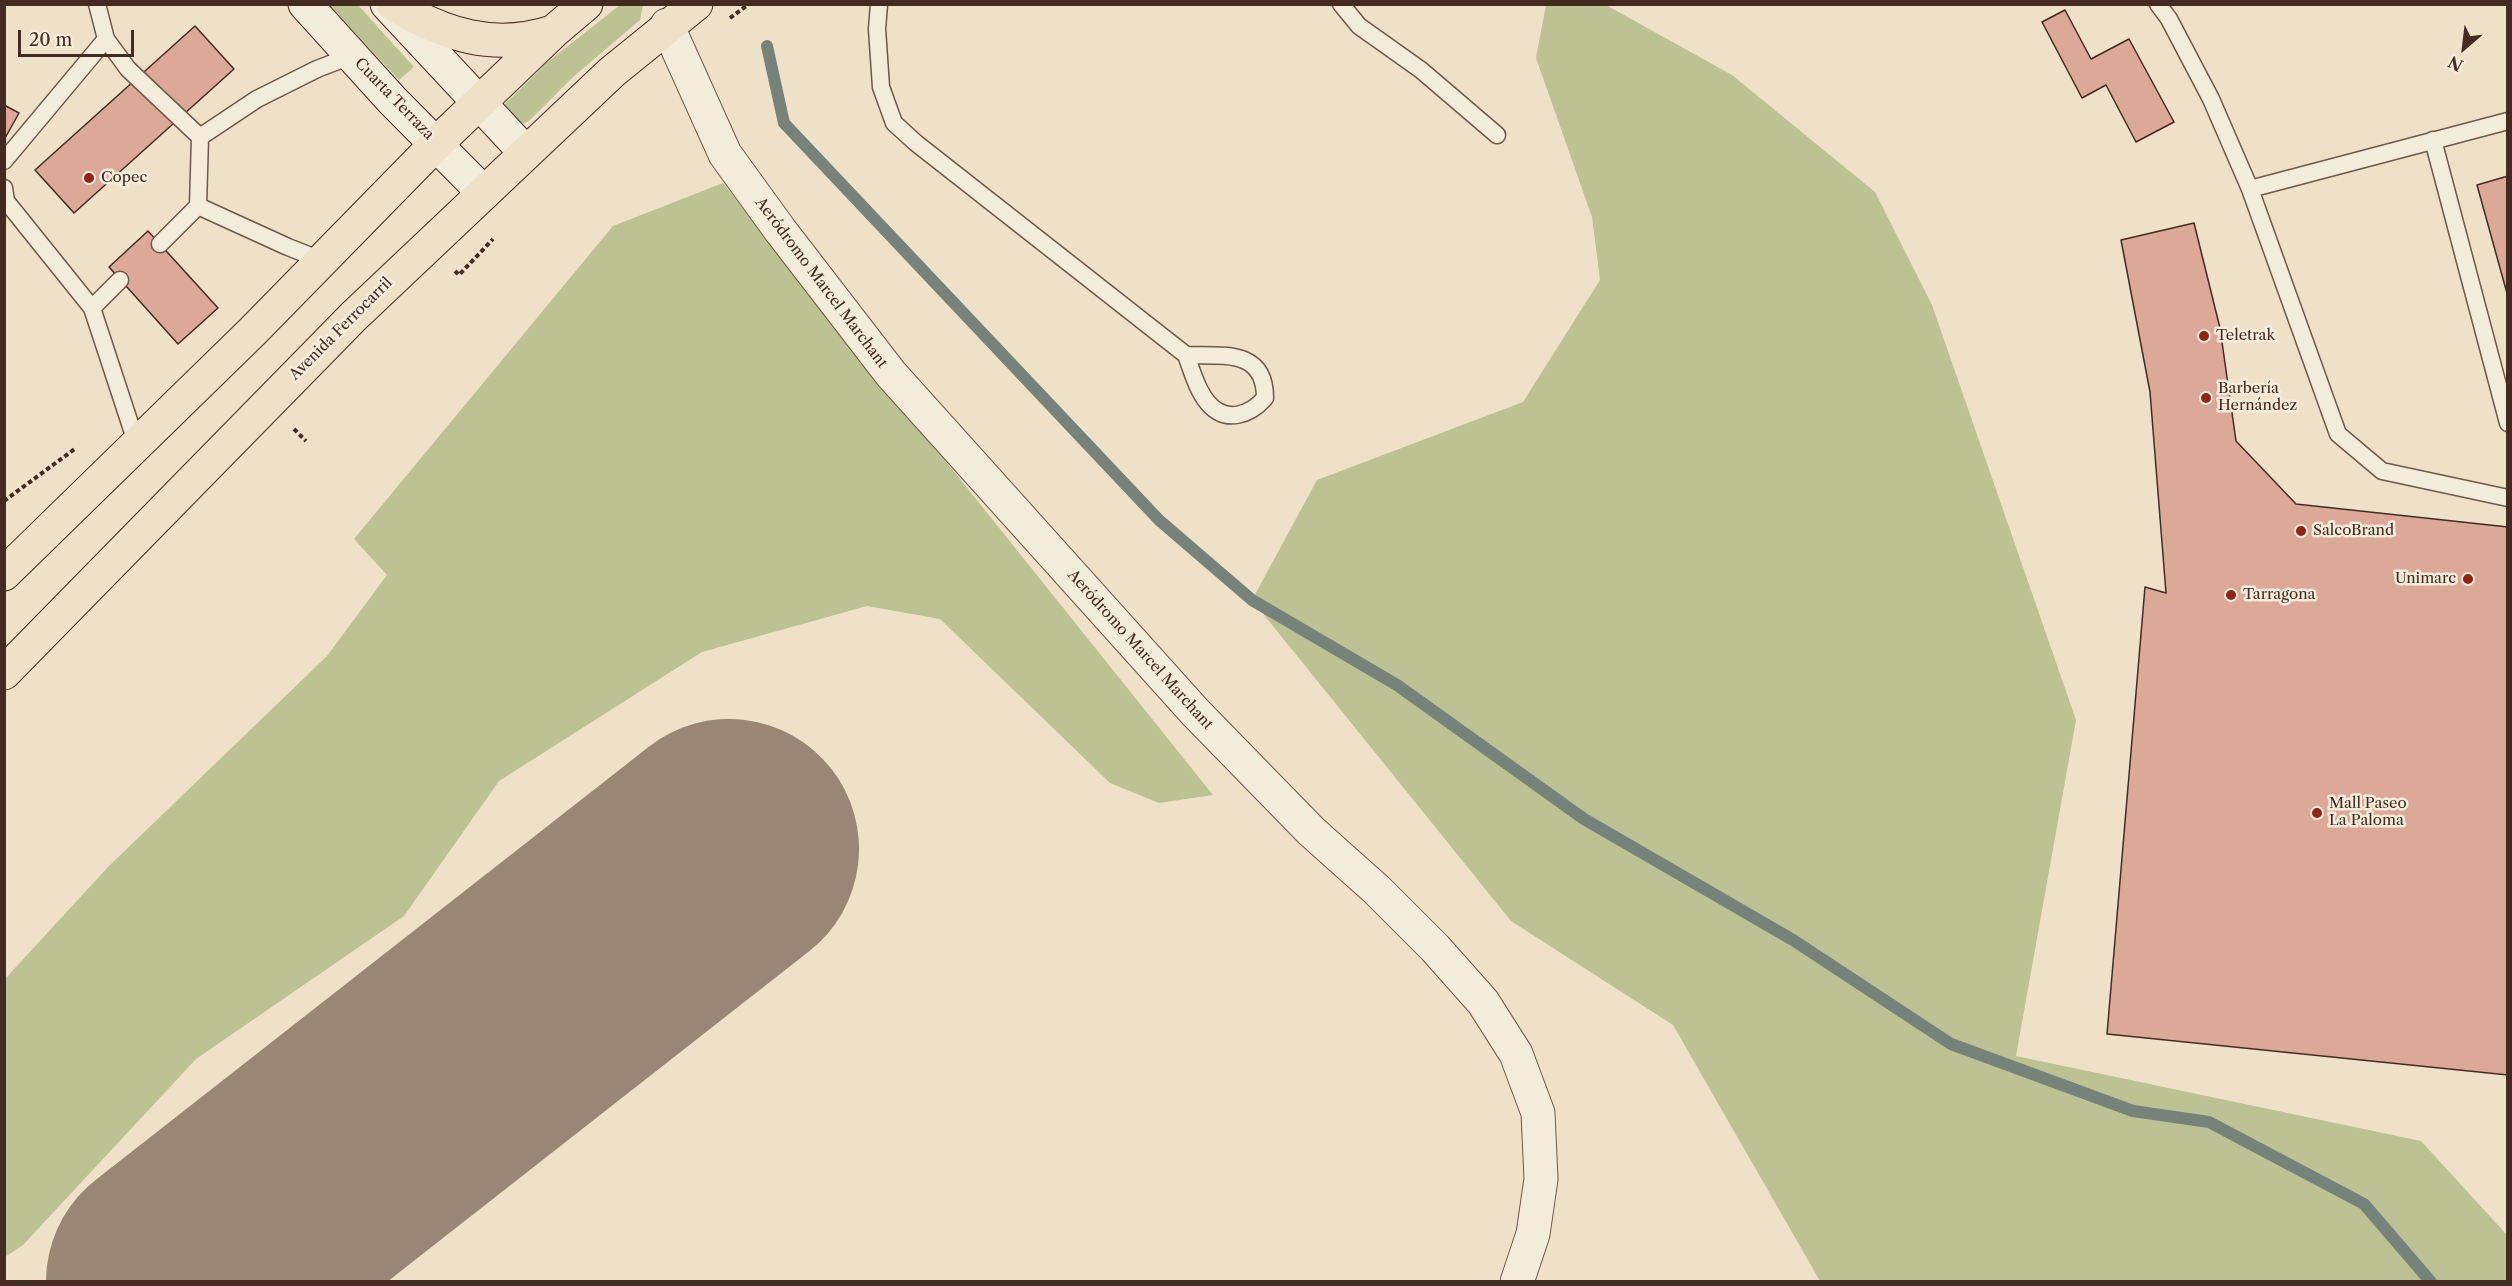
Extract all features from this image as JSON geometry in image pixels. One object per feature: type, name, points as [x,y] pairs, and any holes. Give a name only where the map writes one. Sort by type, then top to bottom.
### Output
[{"type":"main road","points":[[393,4],[419,20],[479,39],[505,42],[528,40],[553,32]]},
{"type":"main road","points":[[4,574],[253,331],[437,143],[553,32],[586,4]]},
{"type":"main road","name":"Avenida Ferrocarril","points":[[4,673],[354,316],[612,72],[666,15],[696,4]]},
{"type":"street","name":"Cuarta Terraza","points":[[305,4],[351,56],[483,193]]},
{"type":"street","points":[[387,4],[481,102],[525,152]]},
{"type":"street","name":"Aeródromo Marcel Marchant","points":[[666,15],[725,154],[780,230],[891,374],[1195,712],[1311,831],[1377,890],[1435,948],[1483,1002],[1516,1054],[1538,1113],[1541,1179],[1533,1234],[1517,1281]]},
{"type":"lane","points":[[97,4],[106,39],[128,69],[200,137],[198,206],[160,244]]},
{"type":"lane","points":[[879,4],[877,29],[881,87],[894,123],[916,143],[1186,355],[1197,384],[1209,404],[1225,414],[1242,415],[1255,410],[1265,398],[1265,381],[1256,366],[1234,357],[1186,355]]},
{"type":"lane","points":[[1341,4],[1359,26],[1421,70],[1497,135]]},
{"type":"lane","points":[[2158,4],[2169,19],[2211,99],[2250,189],[2338,434],[2382,471],[2508,498]]},
{"type":"lane","points":[[4,161],[106,39]]},
{"type":"lane","points":[[200,137],[257,99],[317,69],[351,56]]},
{"type":"lane","points":[[2250,189],[2508,121]]},
{"type":"lane","points":[[2433,140],[2508,423]]},
{"type":"lane","points":[[4,188],[6,201],[92,308],[137,445]]},
{"type":"lane","points":[[198,206],[321,260]]},
{"type":"lane","points":[[92,308],[120,280]]},
{"type":"green space","points":[[329,5],[358,5],[414,67],[399,80]]},
{"type":"green space","points":[[620,5],[643,5],[640,20],[573,77],[529,121],[520,125],[503,106],[549,61]]},
{"type":"green space","points":[[1546,5],[1606,5],[1732,75],[1875,192],[1932,305],[2076,720],[2016,1056],[2421,1141],[2507,1235],[2507,1281],[1820,1281],[1673,1025],[1511,921],[1252,600],[1317,480],[1523,402],[1600,280],[1592,217],[1536,58]]},
{"type":"green space","points":[[723,183],[1213,795],[1159,803],[1110,783],[940,619],[867,606],[702,652],[499,781],[404,916],[196,1059],[23,1245],[5,1257],[4,980],[109,866],[327,656],[387,575],[354,539],[613,226]]},
{"type":"building","points":[[2065,10],[2091,59],[2129,39],[2174,122],[2136,142],[2106,85],[2082,98],[2042,22]]},
{"type":"building","points":[[195,26],[234,69],[74,213],[35,170]]},
{"type":"building","points":[[4,105],[19,113],[4,140]]},
{"type":"building","points":[[2508,176],[2508,297],[2477,185]]},
{"type":"building","name":"Mall Paseo La Paloma","points":[[2194,223],[2220,328],[2236,441],[2296,504],[2508,527],[2508,1075],[2107,1034],[2145,587],[2166,593],[2150,392],[2121,240]]},
{"type":"building","points":[[148,231],[218,308],[178,344],[109,267]]},
{"type":"waterway","points":[[767,46],[784,123],[1159,520],[1252,600],[1397,685],[1584,819],[1793,940],[1951,1044],[2133,1111],[2209,1122],[2364,1204],[2431,1282]]},
{"type":"runway","points":[[176,1282],[729,849]]},
{"type":"place","name":"Copec","points":[[89,178]]},
{"type":"place","name":"Teletrak","points":[[2204,336]]},
{"type":"place","name":"Barbería Hernández","points":[[2206,398]]},
{"type":"place","name":"SalcoBrand","points":[[2301,531]]},
{"type":"place","name":"Unimarc","points":[[2468,579]]},
{"type":"place","name":"Tarragona","points":[[2231,595]]},
{"type":"place","name":"Mall Paseo La Paloma","points":[[2317,813]]}]
